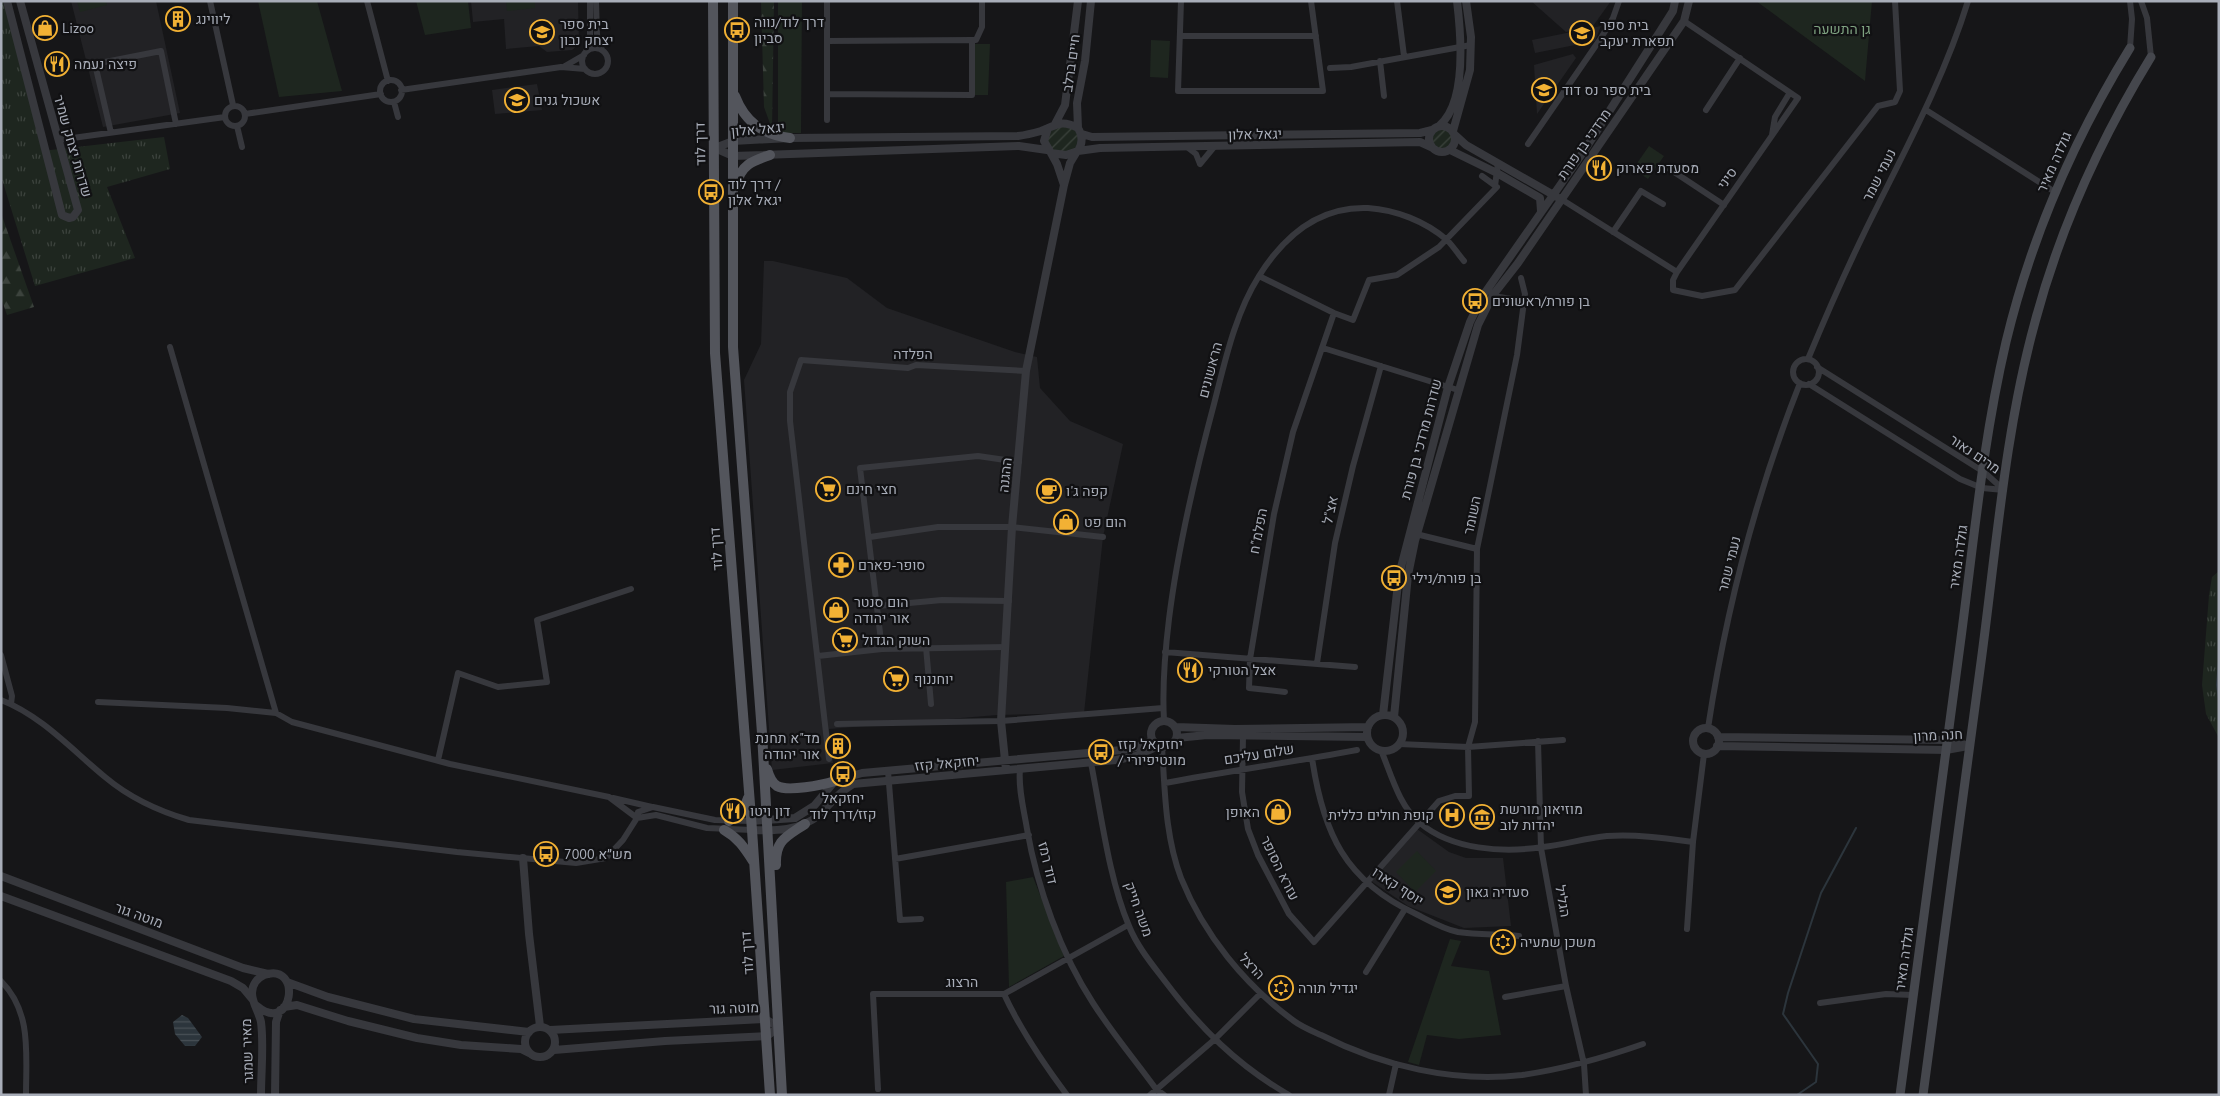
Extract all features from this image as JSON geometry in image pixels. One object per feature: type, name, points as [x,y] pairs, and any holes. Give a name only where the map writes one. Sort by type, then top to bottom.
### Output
[{"type":"main road","name":"דרך לוד","points":[[712,1],[715,353],[766,1019],[770,1095]]},
{"type":"main road","name":"דרך לוד","points":[[733,1],[732,198],[734,347],[763,750],[782,1095]]},
{"type":"main road","name":"גולדה מאיר","points":[[1900,1095],[1984,472],[1998,383],[2011,325],[2028,267],[2055,192],[2090,117],[2130,48]]},
{"type":"main road","points":[[1923,1095],[2004,490],[2026,358],[2056,252],[2097,154],[2151,57]]},
{"type":"main road","points":[[734,90],[741,109],[751,122],[768,134],[790,138]]},
{"type":"main road","points":[[732,198],[740,172],[744,167],[750,162],[770,155]]},
{"type":"main road","points":[[763,750],[771,782],[782,788],[823,785],[835,781]]},
{"type":"main road","points":[[729,821],[743,810],[749,794]]},
{"type":"main road","points":[[778,996],[780,938],[776,849],[784,838],[805,824]]},
{"type":"main road","points":[[724,830],[735,836],[742,843],[754,863]]},
{"type":"street","name":"שדרות יצחק שמיר","points":[[7,1],[62,215],[69,218],[76,215],[78,210],[20,1]]},
{"type":"street","points":[[210,1],[233,105]]},
{"type":"street","points":[[366,1],[388,81]]},
{"type":"street","points":[[585,69],[582,61],[590,38],[590,1]]},
{"type":"street","points":[[401,90],[561,67],[585,69],[595,74],[604,71],[608,59],[602,50],[597,36],[596,1]]},
{"type":"street","points":[[827,1],[827,120]]},
{"type":"street","points":[[827,42],[976,40],[982,27],[982,1]]},
{"type":"street","name":"חיים ברלב","points":[[1055,124],[1065,106],[1078,1]]},
{"type":"street","name":"חיים ברלב","points":[[1080,131],[1077,103],[1085,61],[1091,1]]},
{"type":"street","points":[[1181,1],[1178,91],[1323,91],[1311,1]]},
{"type":"street","points":[[1397,1],[1404,56]]},
{"type":"street","points":[[1457,1],[1460,66],[1453,100],[1446,120],[1435,128],[1428,139],[1431,146],[1442,152],[1450,150],[1497,173],[1540,198],[1541,212]]},
{"type":"street","points":[[1450,150],[1455,143],[1454,133],[1470,70],[1471,44],[1466,1]]},
{"type":"street","points":[[1528,144],[1596,46],[1613,18],[1620,1]]},
{"type":"street","points":[[1558,197],[1673,12],[1675,1]]},
{"type":"street","name":"מרדכי בן פורת","points":[[1558,197],[1684,21],[1689,1]]},
{"type":"street","points":[[1435,128],[1447,126],[1462,142],[1558,197],[1677,272],[1673,290],[1702,296],[1735,290],[1878,106],[1896,102],[1900,91],[1895,1]]},
{"type":"street","name":"נעמי שמר","points":[[1808,359],[1855,251],[1926,110],[1945,66],[1968,1]]},
{"type":"street","points":[[2130,1],[2132,19],[2130,48]]},
{"type":"street","points":[[2141,1],[2149,26],[2151,57]]},
{"type":"street","points":[[1684,21],[1790,94],[1775,117],[1772,135]]},
{"type":"street","points":[[1180,36],[1316,36]]},
{"type":"street","points":[[827,94],[972,95],[972,40]]},
{"type":"street","points":[[1330,68],[1471,44]]},
{"type":"street","points":[[561,67],[594,48],[602,50]]},
{"type":"street","points":[[111,133],[95,64],[161,51],[176,124]]},
{"type":"street","points":[[1706,110],[1740,58]]},
{"type":"street","points":[[1380,61],[1384,96]]},
{"type":"street","points":[[388,81],[397,83],[401,90],[400,97],[394,102]]},
{"type":"street","points":[[388,81],[382,86],[380,94],[384,100],[394,102]]},
{"type":"street","points":[[245,114],[380,94]]},
{"type":"street","name":"סיני","points":[[1677,272],[1798,98],[1790,94]]},
{"type":"street","points":[[394,102],[398,116]]},
{"type":"street","points":[[233,105],[241,107],[245,114],[244,120],[237,126],[229,124],[225,117],[226,110],[233,105]]},
{"type":"street","points":[[1926,110],[2055,192]]},
{"type":"street","points":[[58,140],[225,117]]},
{"type":"street","points":[[1049,152],[1066,155],[1077,152],[1082,143],[1080,131],[1066,123],[1055,124],[1048,128],[1044,141],[1049,152],[1057,164],[1064,185]]},
{"type":"street","points":[[237,126],[242,147]]},
{"type":"street","name":"יגאל אלון","points":[[714,148],[733,141],[790,138],[1018,136],[1048,128]]},
{"type":"street","name":"יגאל אלון","points":[[1080,131],[1092,137],[1420,133],[1435,128]]},
{"type":"street","name":"יגאל אלון","points":[[1077,152],[1100,148],[1420,142],[1431,146]]},
{"type":"street","name":"יגאל אלון","points":[[714,148],[733,156],[1019,146],[1049,152]]},
{"type":"street","points":[[1187,147],[1196,154],[1200,164],[1214,147]]},
{"type":"street","name":"ההגנה","points":[[1006,770],[1001,721],[1012,528],[1026,371],[1064,185],[1070,163],[1077,152]]},
{"type":"street","points":[[1259,276],[1334,313],[1353,320],[1368,280],[1397,275],[1447,241],[1497,188],[1495,186],[1498,162]]},
{"type":"street","points":[[1668,168],[1724,205]]},
{"type":"street","points":[[1482,176],[1495,186]]},
{"type":"street","points":[[1613,232],[1642,191],[1663,204]]},
{"type":"street","name":"שדרות מרדכי בן פורת","points":[[1383,715],[1399,575],[1448,386],[1470,322],[1480,302],[1541,212],[1558,197]]},
{"type":"street","name":"שדרות מרדכי בן פורת","points":[[1394,717],[1408,575],[1416,534],[1478,325],[1493,296],[1558,197]]},
{"type":"street","name":"הראשונים","points":[[1164,720],[1165,652],[1173,588],[1191,490],[1233,334],[1259,276],[1282,245],[1298,230],[1327,213],[1356,208],[1385,209],[1414,218],[1447,241],[1464,261]]},
{"type":"street","name":"השומר","points":[[1468,747],[1475,722],[1477,549],[1507,409],[1524,301],[1521,278]]},
{"type":"street","points":[[1493,296],[1524,301]]},
{"type":"street","name":"הפלמ\"ח","points":[[1285,692],[1250,688],[1250,659],[1274,514],[1293,432],[1334,313]]},
{"type":"street","points":[[170,347],[276,713]]},
{"type":"street","points":[[1323,348],[1458,390]]},
{"type":"street","points":[[1808,359],[1818,367],[1816,378],[1809,384],[1800,383],[1795,379],[1793,369],[1798,361],[1808,359]]},
{"type":"street","name":"הפלדה","points":[[818,656],[790,421],[790,392],[801,360],[908,368],[916,365],[1026,371]]},
{"type":"street","name":"אצ\"ל","points":[[1317,663],[1335,543],[1353,466],[1381,366]]},
{"type":"street","name":"מרים נאור","points":[[1818,367],[1984,472],[2004,490]]},
{"type":"street","name":"נעמי שמר","points":[[1708,728],[1722,647],[1750,534],[1782,428],[1800,383]]},
{"type":"street","name":"מרים נאור","points":[[1809,384],[1960,479],[1982,488],[2004,490]]},
{"type":"street","points":[[882,649],[870,537],[860,468],[978,456],[1019,462]]},
{"type":"street","points":[[870,537],[938,527],[1012,528],[1102,537]]},
{"type":"street","points":[[1416,534],[1477,549]]},
{"type":"street","points":[[438,760],[458,673],[498,687],[547,682],[537,620],[631,589]]},
{"type":"street","points":[[877,606],[942,600],[1009,601]]},
{"type":"street","points":[[926,647],[931,704]]},
{"type":"street","points":[[829,759],[818,656],[882,649],[1006,647]]},
{"type":"street","points":[[1165,652],[1355,667]]},
{"type":"street","points":[[1,655],[12,696],[11,704]]},
{"type":"street","points":[[1,700],[11,704],[50,729],[106,778],[134,797],[166,813],[216,824],[576,863],[606,858],[623,840],[638,818],[638,812],[653,807]]},
{"type":"street","points":[[98,702],[189,706],[276,713],[292,722],[438,760],[653,807],[751,826]]},
{"type":"street","points":[[837,724],[1001,721],[1163,708]]},
{"type":"street","points":[[1399,744],[1402,730],[1394,717],[1383,715],[1374,719],[1368,727],[1367,737],[1372,746],[1381,750],[1392,749],[1399,744],[1468,747],[1563,740]]},
{"type":"street","points":[[1176,727],[1177,738],[1173,744],[1158,745],[1151,736],[1153,727],[1164,720],[1176,727],[1235,729],[1368,727]]},
{"type":"street","points":[[1708,728],[1713,730],[1718,737],[1717,746],[1713,751],[1704,754],[1696,748],[1693,739],[1698,730],[1708,728]]},
{"type":"street","points":[[1177,738],[1207,735],[1367,737]]},
{"type":"street","name":"עזרא הסופר","points":[[1243,736],[1242,792],[1248,829],[1258,855],[1289,914],[1314,942],[1367,884]]},
{"type":"street","name":"חנה מרון","points":[[1718,737],[1948,740],[1970,746]]},
{"type":"street","name":"הגליל","points":[[1538,741],[1541,848],[1566,986],[1584,1064],[1586,1095]]},
{"type":"street","name":"יחזקאל קזז","points":[[751,826],[767,825],[795,818],[806,812],[835,781],[862,773],[1122,750],[1158,745]]},
{"type":"street","name":"יחזקאל קזז","points":[[767,825],[782,830],[805,824],[818,815],[840,792],[853,784],[1091,763],[1136,756],[1158,745]]},
{"type":"street","name":"הרצל","points":[[1158,745],[1165,783],[1168,827],[1181,877],[1200,916],[1224,955],[1260,994],[1296,1022],[1340,1045],[1396,1064],[1453,1076],[1521,1075],[1584,1064],[1643,1044]]},
{"type":"street","name":"חנה מרון","points":[[1717,746],[1946,750],[1970,746]]},
{"type":"street","points":[[1367,884],[1439,801],[1455,796],[1469,796],[1468,747]]},
{"type":"street","name":"שלום עליכם","points":[[1165,783],[1241,768],[1356,750]]},
{"type":"street","points":[[1381,750],[1405,805],[1419,822],[1452,841],[1474,848],[1541,848],[1605,836],[1640,835],[1693,842]]},
{"type":"street","points":[[1687,930],[1693,842],[1704,754]]},
{"type":"street","name":"יוסף קארו","points":[[1312,758],[1316,787],[1325,818],[1337,846],[1348,864],[1367,884],[1405,909],[1440,926],[1459,932],[1519,936]]},
{"type":"street","name":"משה חייק","points":[[1091,763],[1117,889],[1128,925],[1140,948],[1175,994],[1214,1040],[1262,1079],[1289,1095]]},
{"type":"street","name":"דוד רמז","points":[[1020,769],[1020,784],[1037,879],[1069,958],[1092,1002],[1156,1089],[1164,1095]]},
{"type":"street","points":[[888,771],[900,920],[921,919]]},
{"type":"street","points":[[609,797],[638,818],[656,815],[724,830],[751,826]]},
{"type":"street","points":[[895,859],[1029,836]]},
{"type":"street","points":[[523,858],[529,934],[540,1026]]},
{"type":"street","name":"מוטה גור","points":[[1,876],[243,968],[268,974]]},
{"type":"street","points":[[1,896],[232,981],[243,988],[255,1003],[268,1012],[297,1005],[348,1021],[417,1038],[461,1045],[521,1049],[542,1057],[554,1050],[665,1041],[767,1036],[779,1027]]},
{"type":"street","points":[[1366,972],[1405,909]]},
{"type":"street","name":"הרצוג","points":[[878,1089],[873,994],[1004,994],[1128,925]]},
{"type":"street","points":[[255,1003],[252,994],[256,981],[268,974],[279,976],[287,982],[336,1000],[414,1019],[529,1032],[540,1026]]},
{"type":"street","points":[[1,981],[11,992],[23,1014],[26,1045],[26,1095]]},
{"type":"street","points":[[282,1009],[290,997],[287,982]]},
{"type":"street","points":[[1506,997],[1566,986]]},
{"type":"street","points":[[1004,994],[1018,1022],[1044,1064],[1068,1095]]},
{"type":"street","points":[[1150,1095],[1214,1040],[1260,994]]},
{"type":"street","points":[[1820,1003],[1886,994],[1913,995]]},
{"type":"street","name":"מאיר שמגר","points":[[255,1003],[261,1022],[261,1095]]},
{"type":"street","name":"מאיר שמגר","points":[[275,1095],[276,1022],[282,1009]]},
{"type":"street","name":"מוטה גור","points":[[550,1030],[766,1019],[779,1027]]},
{"type":"street","points":[[540,1026],[550,1030],[556,1038],[554,1050]]},
{"type":"street","points":[[529,1032],[525,1043],[531,1054]]},
{"type":"street","points":[[1389,1095],[1396,1064]]},
{"type":"shaded area","points":[[71,1],[156,1],[180,113],[103,127]]},
{"type":"shaded area","name":"בית ספר יצחק נבון","points":[[471,1],[578,1],[579,44],[572,50],[547,52],[539,46],[506,49],[504,19],[473,22]]},
{"type":"shaded area","points":[[1531,1],[1611,1],[1593,26],[1566,32]]},
{"type":"shaded area","name":"בית ספר תפארת יעקב","points":[[1601,26],[1595,41],[1535,53],[1532,40]]},
{"type":"shaded area","name":"בית ספר נס דוד","points":[[1573,54],[1576,58],[1537,114],[1534,65]]},
{"type":"shaded area","name":"אשכול גנים","points":[[537,84],[542,110],[495,114],[492,90]]},
{"type":"shaded area","points":[[764,261],[773,261],[847,278],[887,308],[1015,352],[1037,357],[1040,388],[1070,421],[1123,444],[1103,537],[1084,713],[997,715],[829,729],[833,763],[772,770],[744,380],[761,344]]},
{"type":"shaded area","name":"סעדיה גאון","points":[[1417,829],[1449,852],[1466,858],[1503,858],[1511,926],[1464,928],[1408,906],[1368,879]]},
{"type":"shaded area","points":[[182,1015],[188,1018],[202,1037],[195,1046],[185,1046],[175,1034],[173,1022]]},
{"type":"green space","points":[[1,1],[9,1],[42,151],[164,137],[170,169],[107,187],[135,258],[35,286],[1,176]]},
{"type":"green space","points":[[77,1],[106,1],[107,5],[80,12]]},
{"type":"green space","points":[[258,1],[317,1],[342,91],[279,97]]},
{"type":"green space","points":[[416,1],[468,1],[471,28],[425,35]]},
{"type":"green space","points":[[506,1],[535,1],[535,8],[507,11]]},
{"type":"green space","points":[[761,1],[774,1],[772,129],[764,107]]},
{"type":"green space","points":[[778,1],[802,1],[801,133],[778,133]]},
{"type":"green space","name":"גן התשעה","points":[[1756,1],[1872,1],[1865,81]]},
{"type":"green space","points":[[1151,40],[1170,41],[1168,78],[1150,77]]},
{"type":"green space","points":[[975,44],[990,44],[988,95],[974,95]]},
{"type":"green space","points":[[1067,123],[1081,135],[1078,151],[1055,154],[1046,146],[1048,129]]},
{"type":"green space","points":[[1442,128],[1450,131],[1453,139],[1450,147],[1442,150],[1434,147],[1431,139],[1434,131]]},
{"type":"green space","points":[[1649,146],[1664,156],[1648,179],[1633,169]]},
{"type":"green space","points":[[1,213],[34,307],[7,315],[1,298]]},
{"type":"green space","points":[[2219,571],[2219,738],[2206,714],[2202,685],[2209,595],[2212,577]]},
{"type":"green space","points":[[1417,851],[1436,871],[1415,892],[1396,872]]},
{"type":"green space","points":[[1033,877],[1064,956],[1009,987],[1006,882]]},
{"type":"green space","points":[[1450,939],[1461,941],[1451,966],[1489,971],[1501,1035],[1459,1039],[1427,1035],[1419,1065],[1408,1062]]},
{"type":"waterway","points":[[2219,661],[2217,685],[2219,699]]},
{"type":"waterway","points":[[1797,1095],[1816,1082],[1818,1064],[1783,1014],[1788,993],[1821,893],[1856,828]]},
{"type":"place","name":"ליווינג","points":[[178,19]]},
{"type":"place","name":"Lizoo","points":[[45,28]]},
{"type":"place","name":"דרך לוד/נווה סביון","points":[[737,30]]},
{"type":"place","name":"בית ספר יצחק נבון","points":[[542,32]]},
{"type":"place","name":"בית ספר תפארת יעקב","points":[[1582,33]]},
{"type":"place","name":"פיצה נעמה","points":[[57,64]]},
{"type":"place","name":"בית ספר נס דוד","points":[[1544,90]]},
{"type":"place","name":"אשכול גנים","points":[[517,100]]},
{"type":"place","name":"מסעדת פארוק","points":[[1599,168]]},
{"type":"place","name":"דרך לוד / יגאל אלון","points":[[711,192]]},
{"type":"place","name":"בן פורת/ראשונים","points":[[1475,301]]},
{"type":"place","name":"חצי חינם","points":[[828,489]]},
{"type":"place","name":"קפה ג'ו","points":[[1049,491]]},
{"type":"place","name":"הום פט","points":[[1066,522]]},
{"type":"place","name":"סופר-פארם","points":[[841,565]]},
{"type":"place","name":"בן פורת/נילי","points":[[1394,578]]},
{"type":"place","name":"הום סנטר אור יהודה","points":[[836,610]]},
{"type":"place","name":"השוק הגדול","points":[[845,640]]},
{"type":"place","name":"אצל הטורקי","points":[[1190,670]]},
{"type":"place","name":"יוחננוף","points":[[896,679]]},
{"type":"place","name":"מד\"א תחנת אור יהודה","points":[[838,746]]},
{"type":"place","name":"יחזקאל קזז / מונטיפיורי","points":[[1101,752]]},
{"type":"place","name":"יחזקאל קזז/דרך לוד","points":[[843,774]]},
{"type":"place","name":"דון ויטו","points":[[733,811]]},
{"type":"place","name":"האופן","points":[[1278,812]]},
{"type":"place","name":"קופת חולים כללית","points":[[1452,815]]},
{"type":"place","name":"מוזיאון מורשת יהדות לוב","points":[[1482,817]]},
{"type":"place","name":"מש״א 7000","points":[[546,854]]},
{"type":"place","name":"סעדיה גאון","points":[[1448,892]]},
{"type":"place","name":"משכן שמעיה","points":[[1503,942]]},
{"type":"place","name":"יגדיל תורה","points":[[1281,988]]}]
